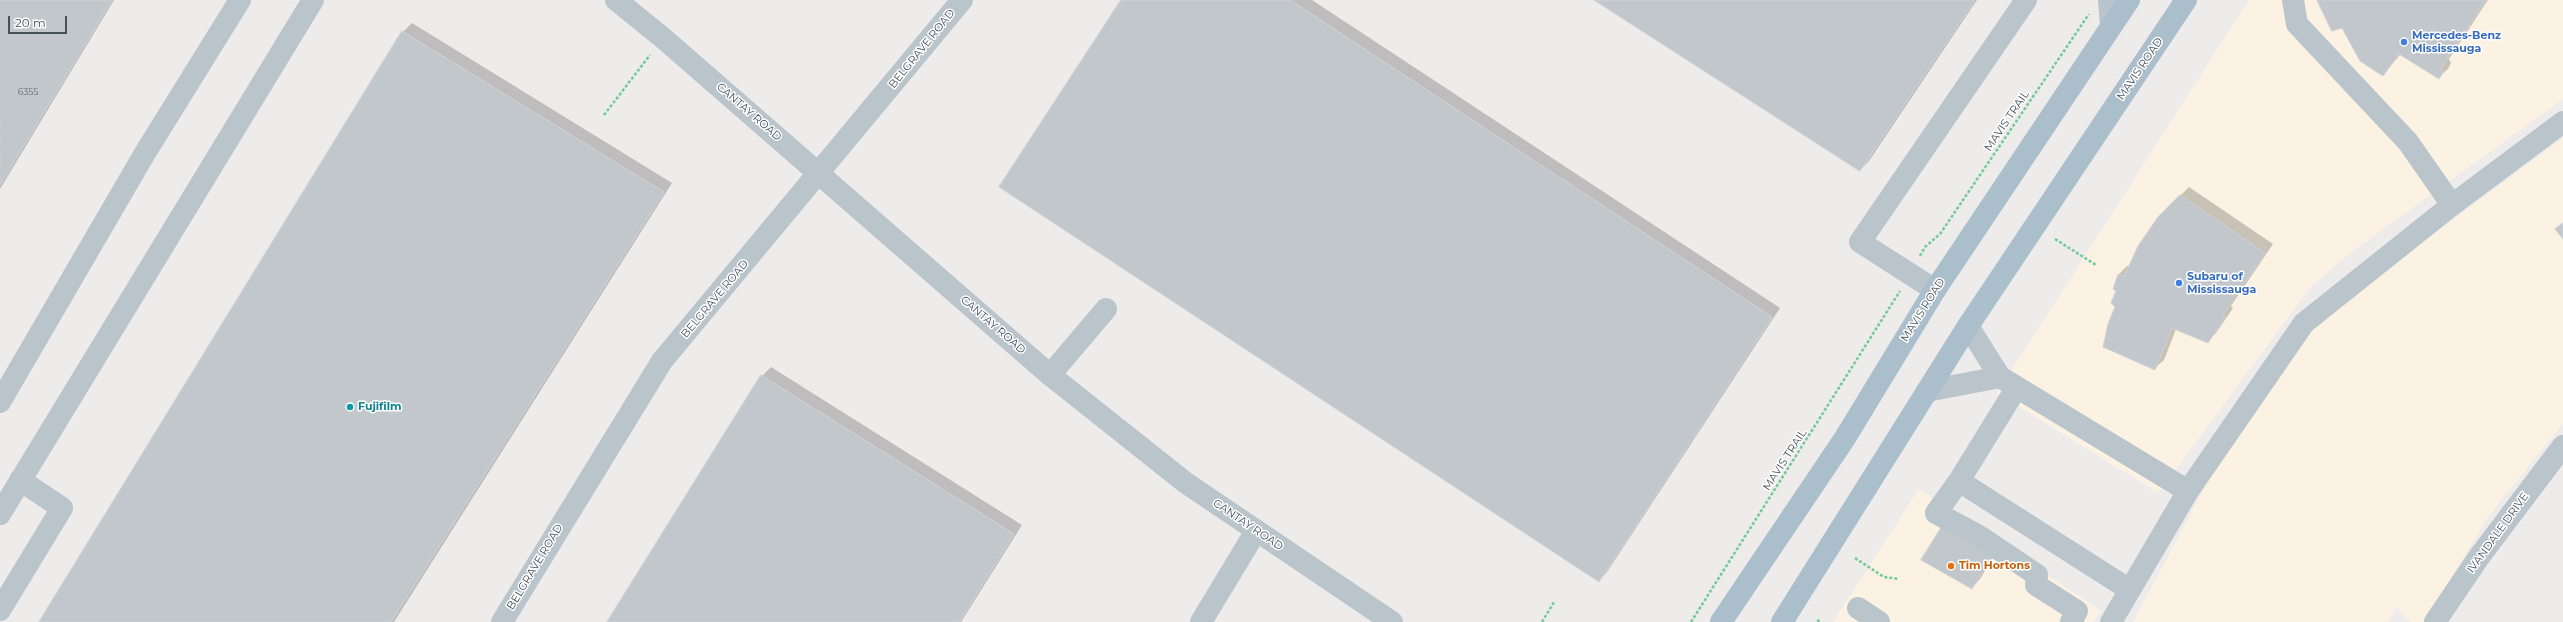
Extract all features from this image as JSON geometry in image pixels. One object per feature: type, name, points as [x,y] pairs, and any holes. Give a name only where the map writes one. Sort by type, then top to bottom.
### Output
[{"type":"main road","name":"MAVIS ROAD","points":[[1721,622],[1845,438],[1935,290],[2129,0]]},
{"type":"main road","name":"MAVIS ROAD","points":[[1782,622],[1968,326],[2186,0]]},
{"type":"street","points":[[0,402],[145,153],[240,0]]},
{"type":"street","points":[[0,514],[313,0]]},
{"type":"street","name":"CANTAY ROAD","points":[[616,0],[663,38],[1050,375],[1186,483],[1392,622]]},
{"type":"street","name":"BELGRAVE ROAD","points":[[502,622],[662,362],[820,174],[962,0]]},
{"type":"street","points":[[1935,290],[1860,242],[2026,0]]},
{"type":"street","points":[[2293,0],[2297,24],[2408,142],[2452,206]]},
{"type":"street","points":[[2101,4],[2111,26]]},
{"type":"street","points":[[2111,622],[2188,491],[2304,323],[2452,206],[2563,122]]},
{"type":"street","points":[[1050,375],[1106,309]]},
{"type":"street","points":[[1968,326],[2008,382],[2188,491]]},
{"type":"street","points":[[1927,391],[2008,382]]},
{"type":"street","points":[[2008,382],[1958,481],[1936,513],[1979,536],[2037,575],[2036,585],[2074,617]]},
{"type":"street","name":"IVANDALE DRIVE","points":[[2435,622],[2484,551],[2563,446]]},
{"type":"street","points":[[0,610],[62,508],[20,480]]},
{"type":"street","points":[[1958,481],[2130,590]]},
{"type":"street","points":[[1201,622],[1256,531]]},
{"type":"street","points":[[1858,608],[1879,622]]},
{"type":"path","name":"MAVIS TRAIL","points":[[1925,247],[1940,234],[2101,4]]},
{"type":"path","points":[[604,115],[663,38]]},
{"type":"path","points":[[2055,239],[2096,265]]},
{"type":"path","name":"MAVIS TRAIL","points":[[1690,622],[1892,306]]},
{"type":"path","points":[[1855,558],[1884,577],[1899,579]]},
{"type":"path","points":[[1542,622],[1554,602]]},
{"type":"path","points":[[1817,620],[1821,622]]},
{"type":"shaded area","points":[[2249,0],[2563,0],[2563,99],[2346,256],[2310,288],[2158,493],[1997,393]]},
{"type":"shaded area","points":[[2563,138],[2563,423],[2487,518],[2425,622],[2410,622],[2397,607],[2388,622],[2133,622],[2207,483],[2305,329]]},
{"type":"shaded area","points":[[1919,489],[2101,611],[2093,622],[1833,622]]},
{"type":"building","points":[[0,0],[112,0],[0,185]]},
{"type":"building","points":[[1121,0],[1290,0],[1772,317],[1599,582],[999,187]]},
{"type":"building","points":[[1594,0],[1975,0],[1860,171]]},
{"type":"building","name":"Mercedes-Benz Mississauga","points":[[2317,0],[2486,0],[2441,68],[2443,72],[2439,79],[2399,54],[2383,76],[2360,61],[2342,28],[2332,31]]},
{"type":"building","name":"Fujifilm","points":[[402,31],[664,192],[391,622],[39,622]]},
{"type":"building","name":"Subaru of Mississauga","points":[[2180,195],[2265,253],[2223,315],[2225,317],[2208,343],[2172,328],[2155,370],[2103,347],[2108,324],[2115,307],[2111,303],[2116,291],[2113,289],[2118,274],[2124,277],[2138,246],[2158,217]]},
{"type":"building","points":[[2563,223],[2563,239],[2555,229]]},
{"type":"building","points":[[761,375],[1014,534],[959,622],[607,622]]},
{"type":"building","points":[[1946,520],[1995,550],[1972,589],[1921,560]]},
{"type":"place","name":"Mercedes-Benz Mississauga","points":[[2404,42]]},
{"type":"place","name":"Subaru of Mississauga","points":[[2179,283]]},
{"type":"place","name":"Fujifilm","points":[[350,407]]},
{"type":"place","name":"Tim Hortons","points":[[1951,566]]}]
